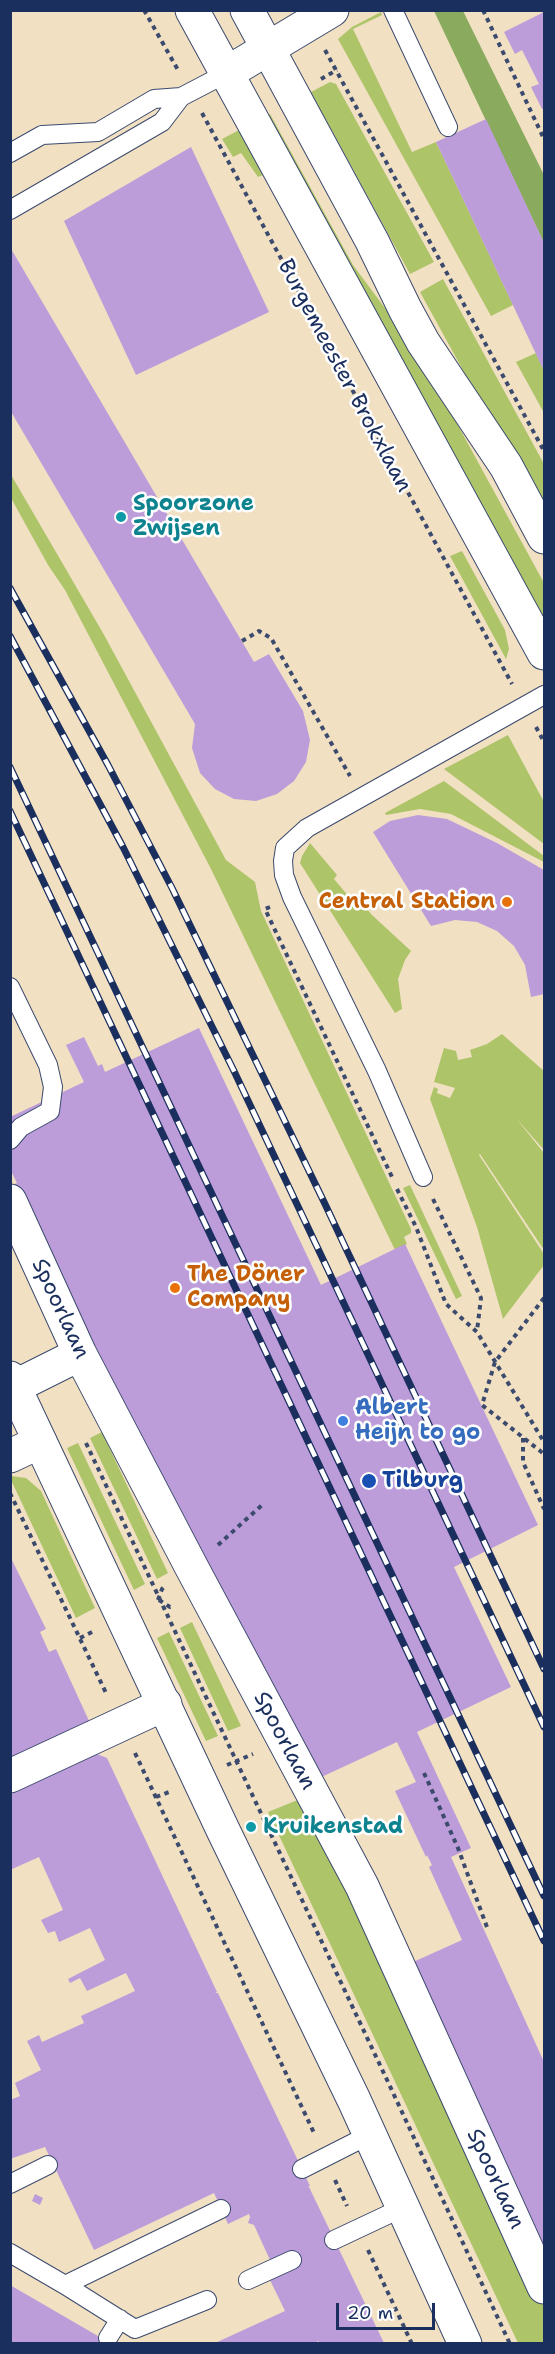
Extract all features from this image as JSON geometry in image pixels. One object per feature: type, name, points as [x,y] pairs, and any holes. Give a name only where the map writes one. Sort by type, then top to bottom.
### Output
[{"type":"street","name":"Burgemeester Brokxlaan","points":[[192,10],[544,653]]},
{"type":"street","points":[[247,10],[372,241],[414,326],[506,466],[544,537]]},
{"type":"street","points":[[227,73],[321,17]]},
{"type":"street","name":"Spoorlaan","points":[[10,1201],[80,1354],[362,1886],[544,2287]]},
{"type":"street","points":[[80,1354],[12,1384],[369,2135],[465,2343]]},
{"type":"street","points":[[10,1456],[40,1442]]},
{"type":"street","points":[[10,1776],[165,1704]]},
{"type":"lane","points":[[393,10],[448,127]]},
{"type":"lane","points":[[10,153],[42,135],[98,132],[153,99],[186,94],[227,73]]},
{"type":"lane","points":[[10,210],[162,122],[186,94]]},
{"type":"lane","points":[[423,1177],[377,1071],[292,897],[284,875],[285,848],[307,828],[544,695]]},
{"type":"lane","points":[[10,987],[48,1065],[53,1087],[50,1111],[14,1130]]},
{"type":"lane","points":[[302,2169],[369,2135]]},
{"type":"lane","points":[[10,2184],[48,2165]]},
{"type":"lane","points":[[334,2240],[402,2208]]},
{"type":"lane","points":[[65,2285],[221,2209]]},
{"type":"lane","points":[[10,2253],[135,2329],[207,2300]]},
{"type":"lane","points":[[248,2280],[292,2260]]},
{"type":"lane","points":[[108,2338],[120,2319]]},
{"type":"path","name":"Burgemeester Brokxlaan","points":[[144,10],[186,94],[544,742]]},
{"type":"path","points":[[483,10],[544,139]]},
{"type":"path","points":[[321,17],[544,451]]},
{"type":"path","points":[[242,642],[259,631],[271,638],[362,798]]},
{"type":"path","points":[[292,897],[265,909],[416,1227],[446,1304],[477,1332],[544,1442]]},
{"type":"path","points":[[423,1177],[481,1298],[477,1332]]},
{"type":"path","points":[[544,1298],[495,1362],[482,1405],[544,1454]]},
{"type":"path","points":[[523,1437],[523,1462],[544,1509]]},
{"type":"path","points":[[85,1441],[510,2343]]},
{"type":"path","points":[[10,1493],[122,1725],[412,2343]]},
{"type":"path","points":[[159,1600],[170,1607],[180,1604]]},
{"type":"path","points":[[424,1773],[458,1848],[488,1930]]},
{"type":"green space","points":[[434,11],[463,11],[544,175],[544,243]]},
{"type":"green space","points":[[381,12],[382,15],[353,29],[412,152],[436,142],[513,305],[491,316],[338,39],[352,27]]},
{"type":"green space","points":[[330,82],[336,84],[434,262],[410,274],[311,92]]},
{"type":"green space","points":[[270,114],[353,265],[419,354],[544,583],[544,635],[261,119]]},
{"type":"green space","points":[[241,129],[271,172],[258,177],[241,153],[233,157],[222,139]]},
{"type":"green space","points":[[443,279],[544,464],[544,518],[420,292]]},
{"type":"green space","points":[[536,353],[544,371],[544,413],[516,362]]},
{"type":"green space","points":[[10,473],[103,633],[226,860],[255,882],[261,911],[411,1229],[411,1233],[404,1237],[407,1244],[395,1250],[211,869],[65,590],[48,565],[11,498]]},
{"type":"green space","points":[[462,551],[505,630],[509,649],[506,659],[450,556]]},
{"type":"green space","points":[[508,735],[544,802],[544,844],[444,769]]},
{"type":"green space","points":[[444,781],[544,856],[544,862],[451,814],[420,809],[386,815],[385,813]]},
{"type":"green space","points":[[310,843],[337,875],[334,879],[350,898],[355,895],[372,915],[411,951],[398,979],[402,1009],[395,1013],[300,863]]},
{"type":"green space","points":[[502,1034],[544,1071],[544,1150],[515,1117],[544,1153],[544,1250],[479,1155],[544,1254],[544,1265],[503,1319],[477,1227],[430,1099],[434,1087],[438,1089],[437,1093],[450,1098],[455,1088],[434,1082],[444,1048],[456,1051],[458,1060],[472,1057],[470,1050],[487,1044]]},
{"type":"green space","points":[[410,1185],[462,1296],[456,1299],[403,1188]]},
{"type":"green space","points":[[102,1432],[168,1573],[157,1579],[90,1438]]},
{"type":"green space","points":[[78,1443],[145,1584],[134,1590],[67,1448]]},
{"type":"green space","points":[[11,1476],[26,1478],[41,1491],[95,1608],[76,1618]]},
{"type":"green space","points":[[192,1622],[241,1726],[228,1731],[180,1628]]},
{"type":"green space","points":[[169,1632],[218,1736],[206,1741],[157,1638]]},
{"type":"green space","points":[[310,1795],[544,2298],[544,2343],[518,2343],[268,1812]]},
{"type":"building","points":[[544,12],[544,108],[542,109],[531,87],[539,84],[522,50],[515,54],[504,32]]},
{"type":"building","points":[[486,119],[544,243],[544,371],[436,142]]},
{"type":"building","points":[[191,147],[269,312],[136,375],[64,221]]},
{"type":"building","name":"Spoorzone Zwijsen","points":[[10,247],[254,662],[269,654],[303,711],[310,740],[306,762],[294,781],[277,794],[256,801],[234,799],[215,789],[200,773],[192,748],[195,724],[10,410]]},
{"type":"building","points":[[418,815],[447,819],[497,843],[544,870],[544,994],[531,997],[525,965],[514,946],[497,931],[477,922],[455,920],[431,926],[373,832],[390,821]]},
{"type":"building","points":[[199,1028],[321,1285],[405,1244],[538,1525],[454,1567],[511,1687],[417,1732],[471,1848],[451,1857],[544,2062],[544,2253],[411,1963],[462,1940],[429,1867],[432,1865],[395,1791],[416,1782],[397,1742],[302,1786],[12,1185],[17,1183],[10,1169],[10,1117],[84,1082],[66,1045],[84,1037],[98,1066],[102,1064],[105,1072]]},
{"type":"building","points":[[10,1556],[46,1629],[40,1632],[49,1652],[56,1649],[90,1723],[10,1761]]},
{"type":"building","points":[[97,1754],[107,1758],[217,1992],[215,1993],[218,1993],[310,2186],[307,2187],[384,2343],[319,2343],[319,2341],[314,2343],[215,2343],[285,2311],[270,2280],[296,2267],[270,2260],[254,2225],[248,2223],[249,2214],[228,2224],[214,2193],[94,2250],[45,2147],[10,2159],[10,2100],[20,2096],[15,2083],[41,2070],[27,2041],[39,2035],[42,2042],[84,2023],[81,2016],[135,1991],[126,1973],[87,1991],[80,1978],[70,1983],[68,1979],[105,1960],[90,1928],[59,1942],[55,1931],[48,1933],[41,1920],[63,1910],[39,1857],[10,1870],[11,1794]]},
{"type":"building","points":[[35,2194],[43,2198],[40,2205],[32,2201]]},
{"type":"building","points":[[10,2285],[110,2343],[10,2343]]},
{"type":"railway","points":[[10,588],[108,765],[172,888],[325,1204],[544,1669]]},
{"type":"railway","points":[[10,636],[123,847],[234,1071],[544,1727]]},
{"type":"railway","points":[[10,767],[544,1896]]},
{"type":"railway","points":[[10,811],[544,1941]]},
{"type":"place","name":"Spoorzone Zwijsen","points":[[121,517]]},
{"type":"place","name":"Central Station","points":[[507,902]]},
{"type":"place","name":"The Döner Company","points":[[175,1288]]},
{"type":"place","name":"Albert Heijn to go","points":[[343,1421]]},
{"type":"place","name":"Tilburg","points":[[369,1481]]},
{"type":"place","name":"Kruikenstad","points":[[251,1827]]}]
